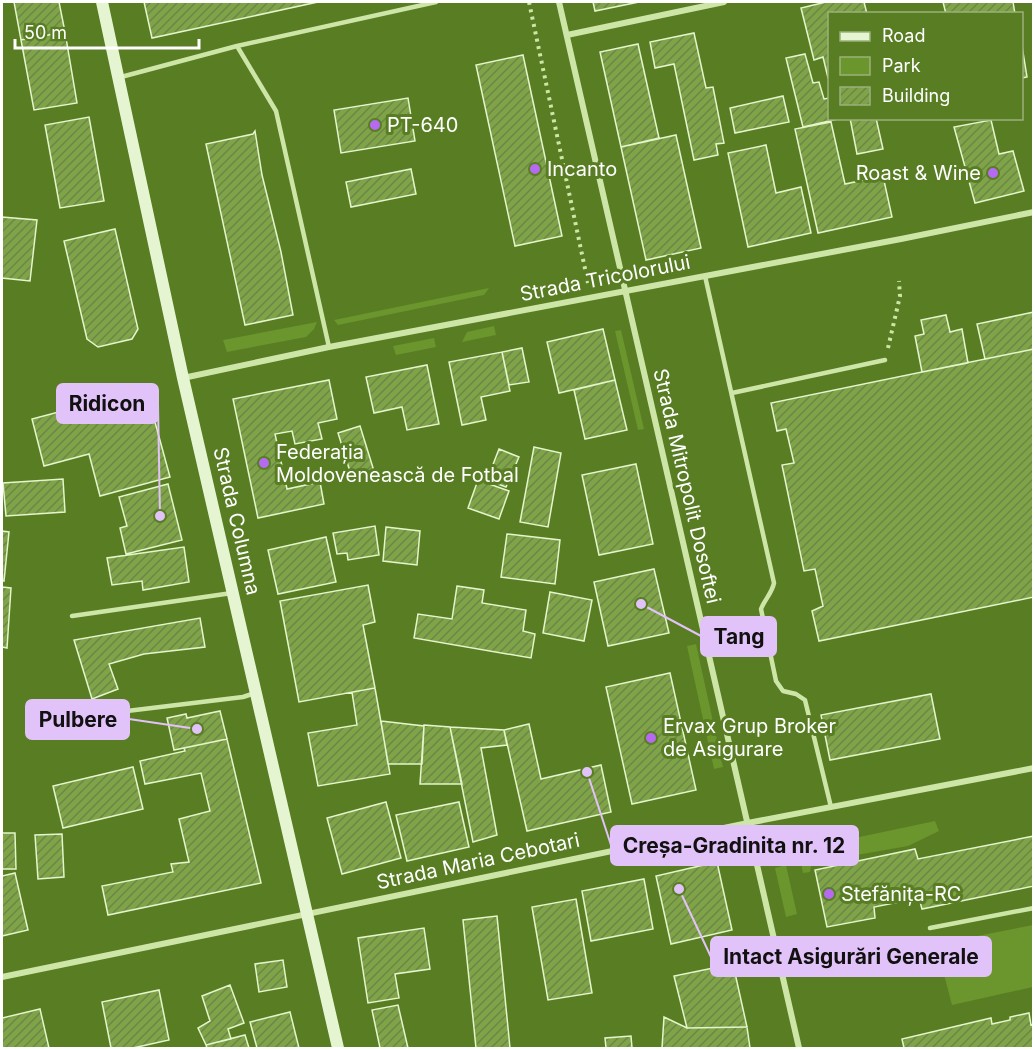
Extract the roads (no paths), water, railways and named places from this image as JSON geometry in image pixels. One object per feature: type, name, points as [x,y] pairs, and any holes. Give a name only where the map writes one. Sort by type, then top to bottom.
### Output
[{"type":"main road","name":"Strada Columna","points":[[102,2],[183,378],[338,1048]]},
{"type":"street","name":"Strada Mitropolit Dosoftei","points":[[559,2],[799,1048]]},
{"type":"street","points":[[567,35],[724,2]]},
{"type":"street","name":"Strada Tricolorului","points":[[183,378],[329,347],[1034,212]]},
{"type":"street","name":"Strada Maria Cebotari","points":[[2,977],[748,823],[1034,768]]},
{"type":"lane","points":[[117,78],[237,46],[436,2]]},
{"type":"lane","points":[[237,46],[276,111],[329,347]]},
{"type":"lane","points":[[705,276],[774,583],[761,609],[776,681],[783,691],[796,694],[805,700],[831,807]]},
{"type":"lane","points":[[732,393],[885,360]]},
{"type":"lane","points":[[72,616],[233,593]]},
{"type":"lane","points":[[127,711],[243,697],[257,693]]},
{"type":"lane","points":[[930,928],[1034,908]]},
{"type":"place","name":"PT-640","points":[[375,125]]},
{"type":"place","name":"Incanto","points":[[535,169]]},
{"type":"place","name":"Roast & Wine","points":[[993,173]]},
{"type":"place","name":"Federația Moldovenească de Fotbal","points":[[264,463]]},
{"type":"place","name":"Ridicon","points":[[160,516]]},
{"type":"place","name":"Tang","points":[[641,604]]},
{"type":"place","name":"Pulbere","points":[[197,729]]},
{"type":"place","name":"Ervax Grup Broker de Asigurare","points":[[651,738]]},
{"type":"place","name":"Creșa-Gradinita nr. 12","points":[[587,772]]},
{"type":"place","name":"Intact Asigurări Generale","points":[[679,889]]},
{"type":"place","name":"Stefănița-RC","points":[[829,894]]}]
